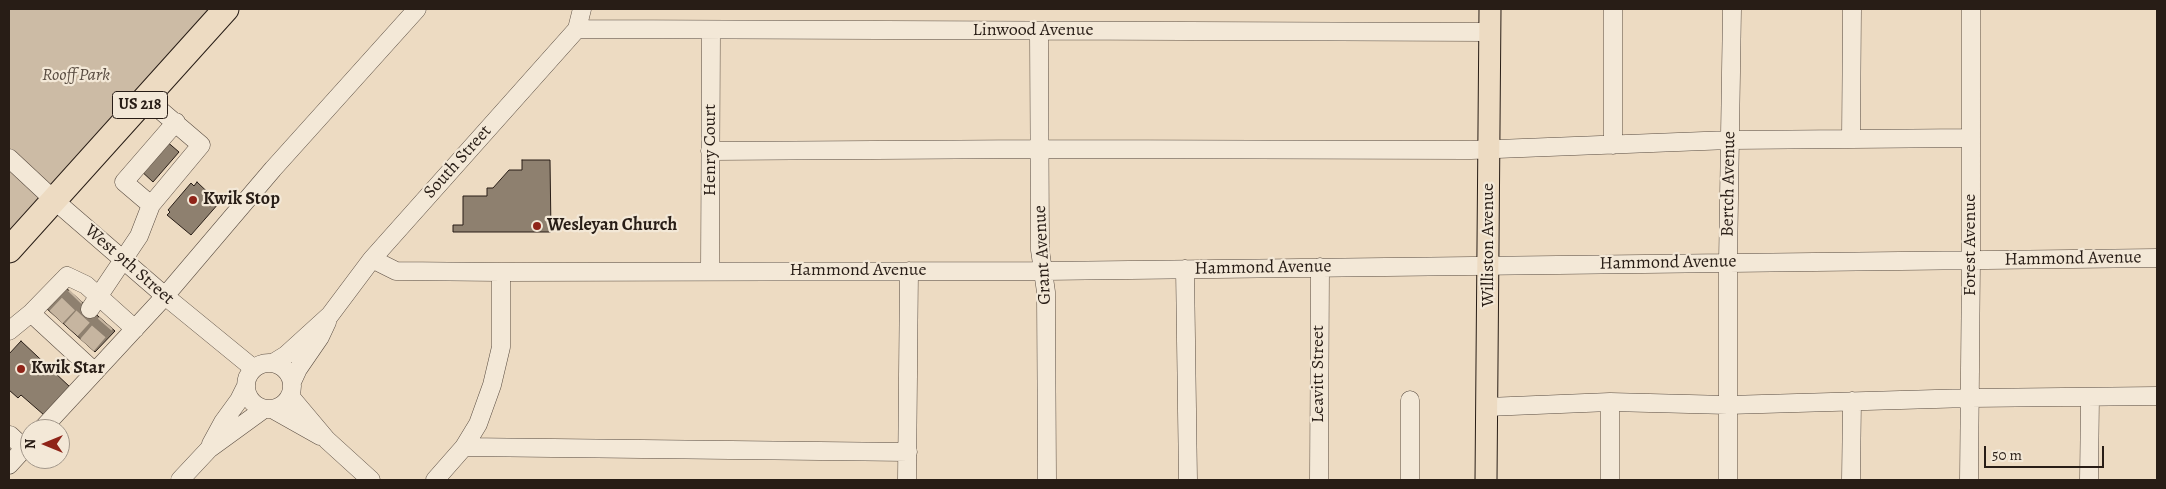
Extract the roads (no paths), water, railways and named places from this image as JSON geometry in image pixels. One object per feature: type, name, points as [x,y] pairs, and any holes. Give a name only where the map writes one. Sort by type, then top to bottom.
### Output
[{"type":"highway","name":"US 218","points":[[9,250],[226,9]]},
{"type":"main road","name":"Williston Avenue","points":[[1486,480],[1490,9]]},
{"type":"street","points":[[51,419],[164,296],[273,170],[417,9]]},
{"type":"street","name":"South Street","points":[[273,363],[286,355],[330,314],[372,259],[577,29],[582,9]]},
{"type":"street","points":[[1613,9],[1613,145]]},
{"type":"street","name":"Bertch Avenue","points":[[1728,480],[1728,262],[1732,9]]},
{"type":"street","points":[[1851,139],[1852,9]]},
{"type":"street","name":"Forest Avenue","points":[[1969,480],[1971,260],[1970,9]]},
{"type":"street","name":"Linwood Avenue","points":[[577,29],[1490,32]]},
{"type":"street","name":"Henry Court","points":[[710,271],[711,30]]},
{"type":"street","name":"Grant Avenue","points":[[1039,31],[1040,250],[1046,292],[1047,480]]},
{"type":"street","points":[[88,296],[124,261],[139,236],[151,206],[201,145],[146,98]]},
{"type":"street","points":[[151,206],[124,182],[176,122]]},
{"type":"street","points":[[710,151],[1489,149],[1730,140],[1971,138]]},
{"type":"street","name":"West 9th Street","points":[[9,158],[164,296],[254,368]]},
{"type":"street","name":"Hammond Avenue","points":[[372,259],[396,272],[1044,272],[1320,267],[2157,258]]},
{"type":"street","name":"Leavitt Street","points":[[1319,480],[1320,267]]},
{"type":"street","points":[[1185,269],[1188,480]]},
{"type":"street","points":[[907,480],[909,271]]},
{"type":"street","points":[[435,480],[464,447],[478,424],[492,385],[501,347],[502,272]]},
{"type":"street","points":[[9,331],[32,313],[66,276],[111,318],[134,329]]},
{"type":"street","points":[[32,313],[52,322],[82,350],[95,372]]},
{"type":"street","name":"South Street","points":[[291,389],[298,369],[320,337],[330,314]]},
{"type":"street","points":[[180,480],[209,449],[245,388],[246,380],[254,368],[259,364],[273,363],[285,369],[291,389],[327,440],[367,479]]},
{"type":"street","points":[[245,388],[251,402],[327,440]]},
{"type":"street","points":[[209,449],[268,409],[285,402],[291,389]]},
{"type":"street","points":[[1487,408],[1610,402],[1728,405],[1970,398],[2157,396]]},
{"type":"street","points":[[2089,480],[2090,397]]},
{"type":"street","points":[[1410,400],[1410,480]]},
{"type":"street","points":[[1851,480],[1852,401]]},
{"type":"street","points":[[1610,402],[1610,480]]},
{"type":"street","points":[[10,435],[20,441]]},
{"type":"street","points":[[464,447],[908,452]]},
{"type":"street","points":[[9,465],[20,453]]},
{"type":"tunnel","points":[[56,317],[76,296]]},
{"type":"tunnel","points":[[71,330],[90,309]]},
{"type":"tunnel","points":[[87,345],[106,323]]},
{"type":"place","name":"Kwik Stop","points":[[193,200]]},
{"type":"place","name":"Wesleyan Church","points":[[537,226]]},
{"type":"place","name":"Kwik Star","points":[[21,369]]},
{"type":"park label","name":"Rooff Park","points":[[76,76]]}]
